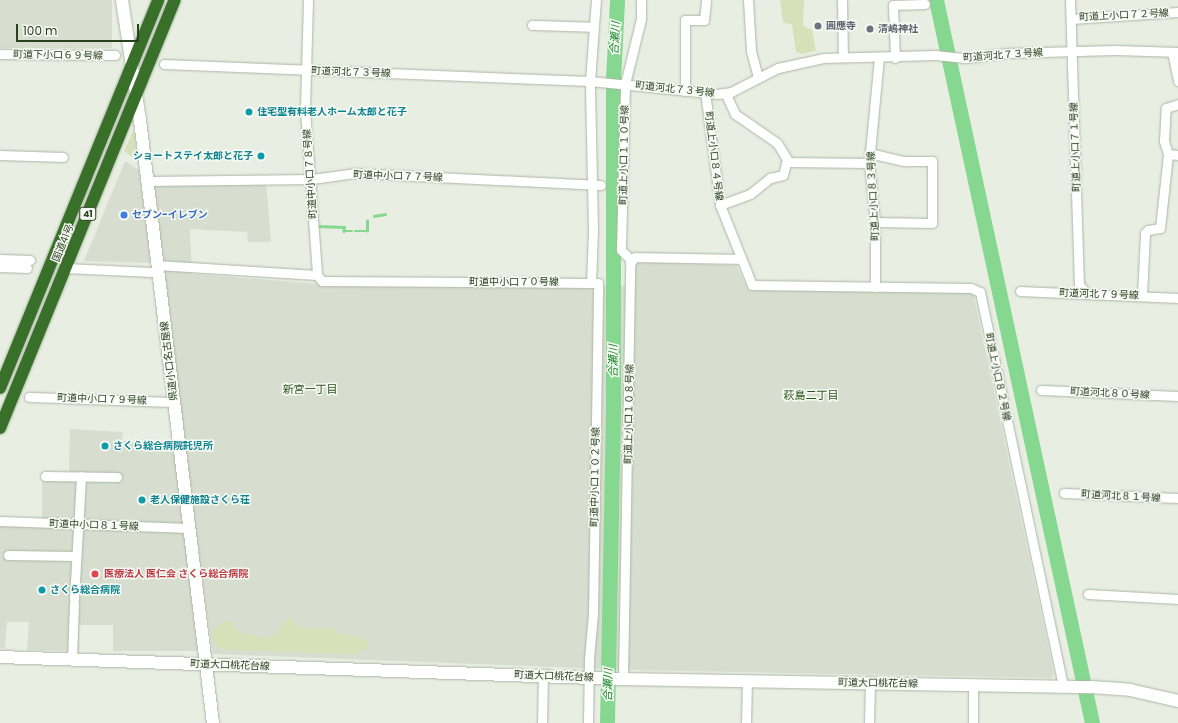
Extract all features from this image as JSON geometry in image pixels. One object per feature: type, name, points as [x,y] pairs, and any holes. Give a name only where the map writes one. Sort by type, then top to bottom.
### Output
[{"type":"highway","name":"国道41号","points":[[0,388],[158,0]]},
{"type":"highway","name":"国道41号","points":[[0,428],[175,0]]},
{"type":"street","name":"県道小口名古屋線","points":[[122,0],[147,181],[155,268],[174,402],[213,723]]},
{"type":"street","name":"町道中小口７８号線","points":[[308,0],[305,70],[317,275]]},
{"type":"street","points":[[591,283],[593,230],[590,81],[596,0]]},
{"type":"street","name":"町道上小口１１０号線","points":[[631,260],[622,250],[624,84],[641,19],[641,0]]},
{"type":"street","points":[[685,90],[685,20],[704,20],[706,0]]},
{"type":"street","points":[[748,0],[750,44],[758,77]]},
{"type":"street","points":[[842,0],[843,57]]},
{"type":"street","name":"町道上小口７１号線","points":[[1070,0],[1079,285],[1086,292]]},
{"type":"street","points":[[896,58],[893,5],[925,4]]},
{"type":"street","name":"町道上小口７２号線","points":[[1071,19],[1178,12]]},
{"type":"street","points":[[532,25],[594,27]]},
{"type":"street","name":"町道河北７３号線","points":[[164,64],[590,81],[725,93],[778,68],[800,62],[843,57],[896,58],[940,55],[958,58],[1072,51],[1175,52]]},
{"type":"street","points":[[1175,52],[1178,81]]},
{"type":"street","name":"町道下小口６９号線","points":[[0,54],[116,55]]},
{"type":"street","name":"町道上小口８３号線","points":[[875,287],[875,222],[869,164],[879,58]]},
{"type":"street","name":"町道上小口８４号線","points":[[705,92],[720,206],[752,285]]},
{"type":"street","points":[[720,206],[750,194],[770,178],[783,175],[787,162],[784,152],[777,143],[735,114],[725,93]]},
{"type":"street","points":[[1142,296],[1145,233],[1148,230],[1160,228],[1168,154],[1164,141],[1166,108],[1178,104]]},
{"type":"street","points":[[870,153],[905,161],[932,161],[932,223],[875,222]]},
{"type":"street","points":[[1168,154],[1178,155]]},
{"type":"street","points":[[0,155],[63,157]]},
{"type":"street","points":[[787,162],[869,164]]},
{"type":"street","name":"町道中小口７７号線","points":[[147,181],[312,178],[355,173],[591,185],[601,184]]},
{"type":"street","points":[[631,260],[636,257],[741,259]]},
{"type":"street","points":[[0,259],[28,264],[0,267]]},
{"type":"street","name":"町道上小口１０８号線","points":[[622,679],[631,260]]},
{"type":"street","name":"町道中小口７０号線","points":[[65,268],[155,268],[317,275],[322,281],[591,283]]},
{"type":"street","name":"町道中小口１０２号線","points":[[590,678],[593,613],[598,283],[591,283]]},
{"type":"street","name":"町道上小口８２号線","points":[[752,285],[972,288],[980,293],[1069,686]]},
{"type":"street","name":"町道河北７９号線","points":[[1020,291],[1086,292],[1178,298]]},
{"type":"street","name":"町道河北８０号線","points":[[1042,390],[1178,396]]},
{"type":"street","name":"町道中小口７９号線","points":[[29,397],[174,402]]},
{"type":"street","points":[[45,476],[117,477]]},
{"type":"street","points":[[72,660],[81,476]]},
{"type":"street","name":"町道河北８１号線","points":[[1064,493],[1178,498]]},
{"type":"street","name":"町道中小口８１号線","points":[[0,521],[189,528]]},
{"type":"street","points":[[8,555],[76,556]]},
{"type":"street","points":[[1088,594],[1178,599]]},
{"type":"street","name":"町道大口桃花台線","points":[[0,657],[622,679],[1091,686],[1130,690],[1178,701]]},
{"type":"street","points":[[542,723],[543,676]]},
{"type":"street","points":[[588,723],[590,678]]},
{"type":"street","points":[[746,723],[747,681]]},
{"type":"street","points":[[869,723],[870,683]]},
{"type":"street","points":[[973,685],[973,723]]},
{"type":"shaded area","points":[[0,0],[112,0],[112,48],[0,48]]},
{"type":"shaded area","name":"セブン-イレブン","points":[[125,161],[139,170],[151,263],[84,261]]},
{"type":"shaded area","points":[[266,182],[271,242],[248,242],[247,232],[190,229],[192,274],[320,284],[635,286],[636,262],[736,265],[748,290],[973,293],[1054,674],[1051,678],[635,670],[213,654],[190,498],[152,187],[155,184]]},
{"type":"shaded area","name":"医療法人 医仁会 さくら総合病院","points":[[70,429],[123,432],[122,441],[173,442],[200,649],[195,651],[113,651],[113,625],[79,625],[79,651],[27,650],[29,622],[7,622],[5,649],[0,648],[0,526],[42,527],[42,474],[69,473]]},
{"type":"green space","points":[[780,0],[804,0],[803,26],[812,30],[816,51],[801,54],[796,52],[792,25],[783,22]]},
{"type":"green space","points":[[133,131],[135,135],[137,160],[124,151]]},
{"type":"green space","points":[[289,617],[297,626],[308,629],[332,627],[339,634],[358,636],[366,640],[368,647],[358,654],[238,650],[220,648],[215,644],[210,632],[225,621],[234,622],[236,629],[244,634],[253,634],[262,639],[275,633]]},
{"type":"waterway","name":"合瀬川","points":[[607,723],[613,416],[613,80],[617,0]]},
{"type":"waterway","points":[[936,0],[1092,723]]},
{"type":"waterway","points":[[374,216],[385,214]]},
{"type":"waterway","points":[[355,231],[367,231],[367,221]]},
{"type":"waterway","points":[[316,226],[344,227],[344,231],[352,231]]},
{"type":"place","name":"圓應寺","points":[[818,26]]},
{"type":"place","name":"清嶋神社","points":[[870,29]]},
{"type":"place","name":"住宅型有料老人ホーム太郎と花子","points":[[249,112]]},
{"type":"place","name":"ショートステイ太郎と花子","points":[[261,156]]},
{"type":"place","name":"セブン-イレブン","points":[[124,215]]},
{"type":"place","name":"さくら総合病院託児所","points":[[105,446]]},
{"type":"place","name":"老人保健施設さくら荘","points":[[142,500]]},
{"type":"place","name":"医療法人 医仁会 さくら総合病院","points":[[95,574]]},
{"type":"place","name":"さくら総合病院","points":[[42,590]]},
{"type":"district","name":"新宮一丁目","points":[[310,389]]},
{"type":"district","name":"萩島二丁目","points":[[811,395]]}]
